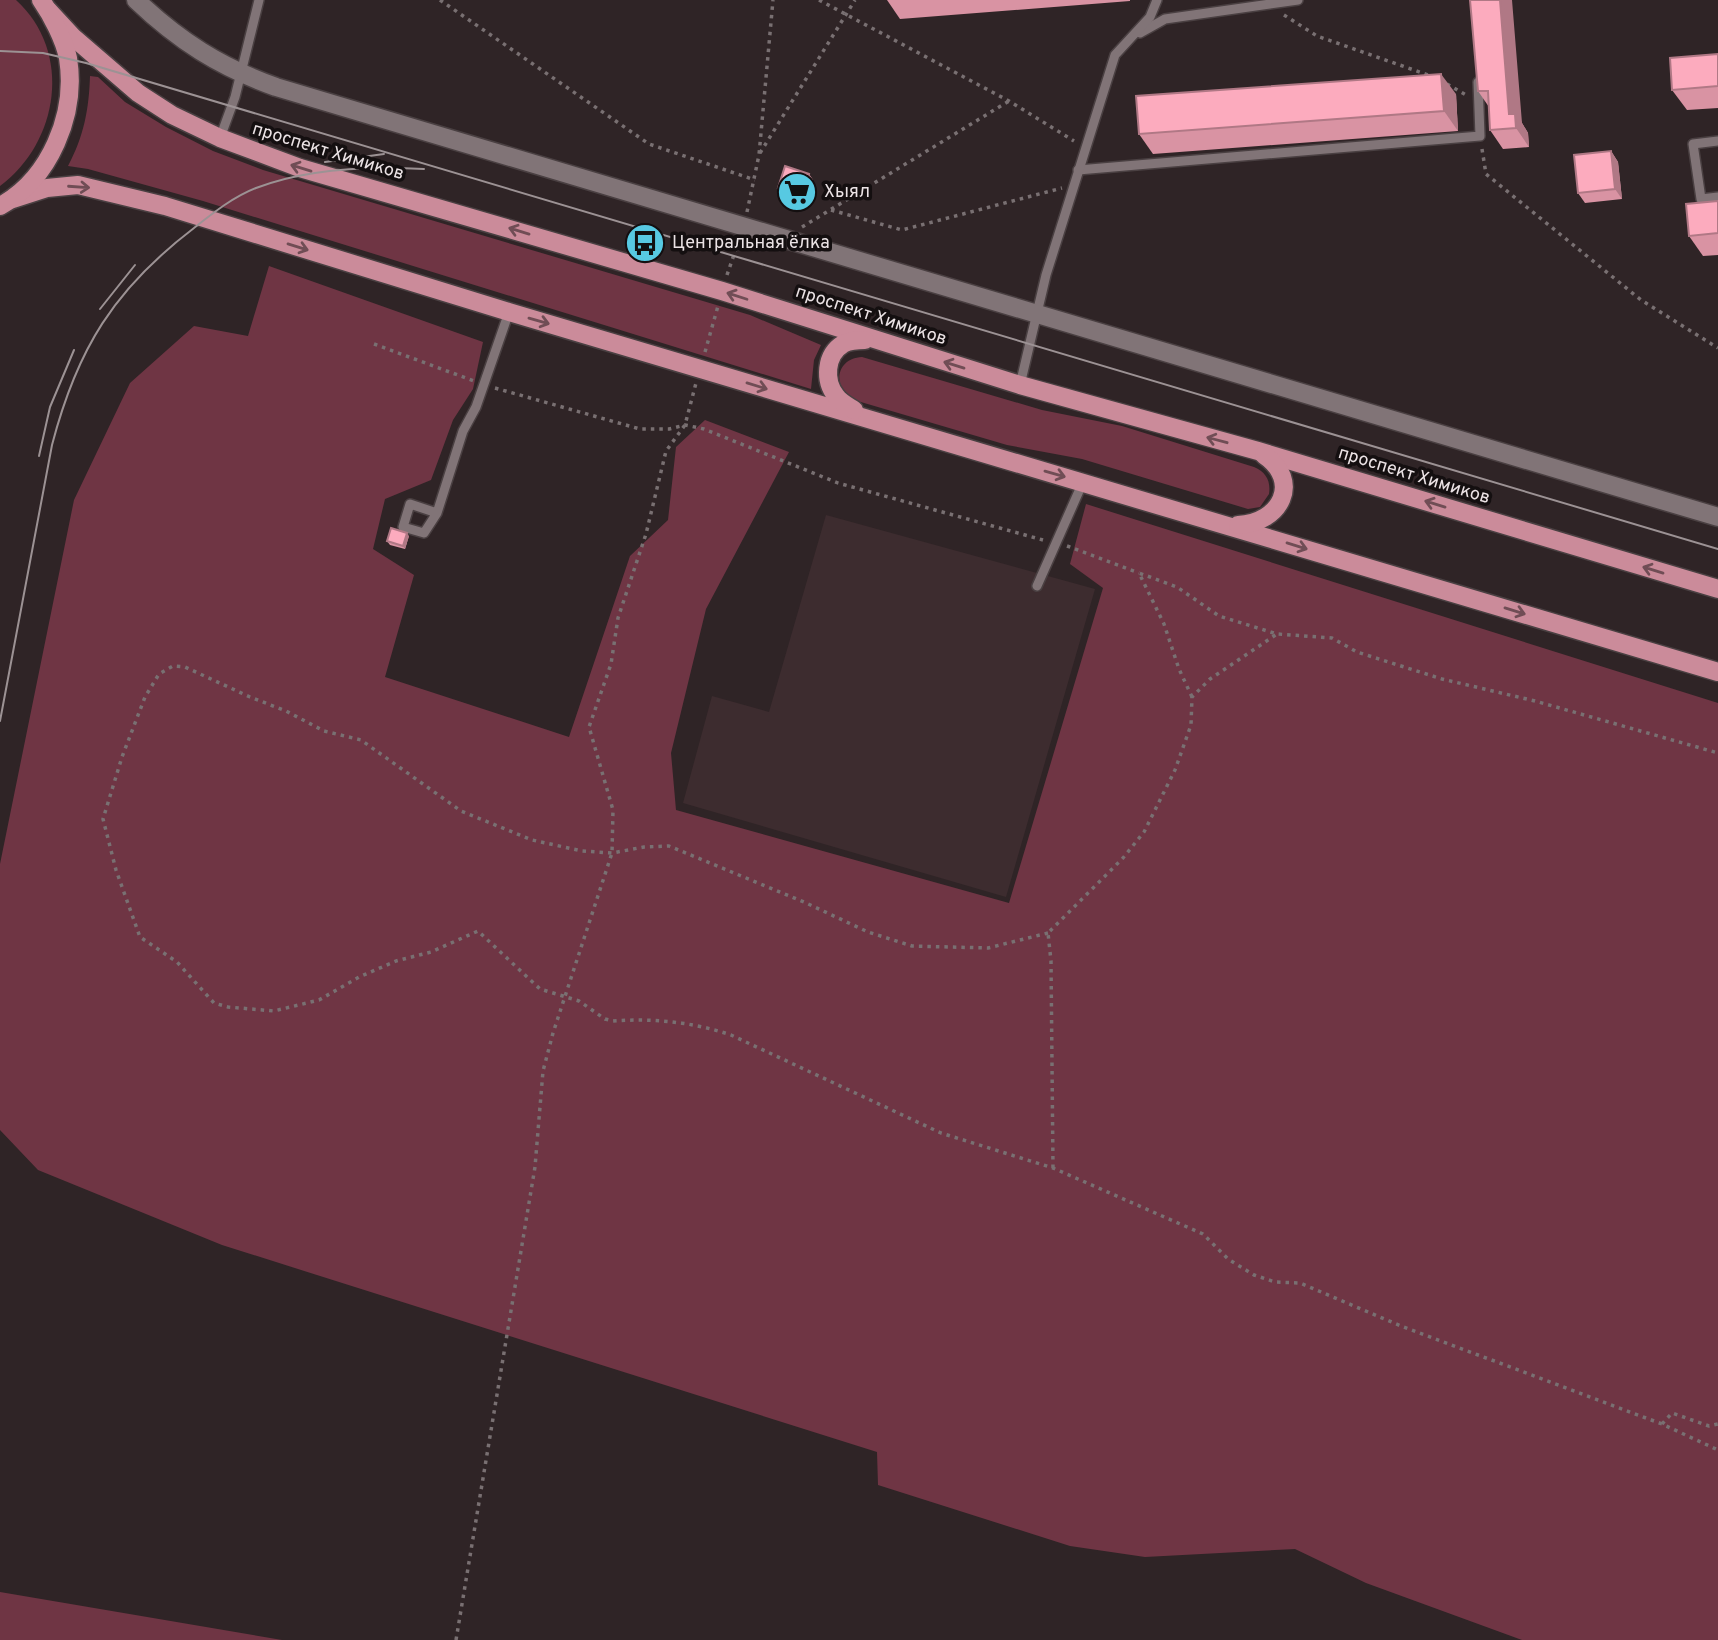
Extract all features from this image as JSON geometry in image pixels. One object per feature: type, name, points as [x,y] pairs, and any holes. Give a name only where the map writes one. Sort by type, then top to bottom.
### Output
[{"type":"main road","name":"проспект Химиков","points":[[45,5],[80,43],[138,93],[172,115],[220,138],[300,168],[722,291],[1020,385],[1258,452],[1718,589]]},
{"type":"main road","points":[[7,203],[40,171],[54,147],[66,114],[68,58],[45,5]]},
{"type":"main road","points":[[7,203],[47,188],[78,185],[165,206],[509,312],[1718,672]]},
{"type":"main road","points":[[865,417],[836,396],[829,383],[828,369],[832,356],[841,345],[850,341],[872,339]]},
{"type":"main road","points":[[1228,525],[1264,520],[1275,511],[1282,498],[1283,484],[1279,470],[1258,452]]},
{"type":"street","points":[[136,0],[172,32],[219,63],[289,91],[1718,517]]},
{"type":"lane","points":[[220,138],[241,74],[259,0]]},
{"type":"lane","points":[[1020,385],[1036,313],[1115,55],[1150,17],[1157,0]]},
{"type":"lane","points":[[1131,38],[1165,19],[1240,3],[1266,4],[1298,0]]},
{"type":"lane","points":[[1078,170],[1480,136],[1478,77]]},
{"type":"lane","points":[[1718,141],[1693,144],[1701,199],[1718,197]]},
{"type":"lane","points":[[437,513],[463,431],[476,407],[509,312]]},
{"type":"lane","points":[[1037,586],[1083,482]]},
{"type":"path","points":[[440,0],[649,144],[755,180]]},
{"type":"path","points":[[744,226],[759,155],[773,0]]},
{"type":"path","points":[[819,0],[1009,101],[1085,148]]},
{"type":"path","points":[[759,155],[855,0]]},
{"type":"path","points":[[1266,4],[1317,36],[1437,78],[1479,103]]},
{"type":"path","points":[[785,237],[1009,101]]},
{"type":"path","points":[[1480,136],[1486,174],[1641,300],[1718,348]]},
{"type":"path","points":[[831,210],[902,230],[1074,184]]},
{"type":"path","points":[[374,344],[483,385],[640,429],[669,429],[685,425],[704,429],[838,483],[1067,547],[1139,573],[1177,587],[1219,616],[1278,634],[1332,638],[1357,652],[1442,680],[1535,701],[1718,753]]},
{"type":"path","points":[[456,1640],[535,1167],[543,1071],[612,853],[613,810],[589,727],[611,664],[618,618],[646,534],[666,451],[685,425],[700,369]]},
{"type":"path","points":[[1139,573],[1164,624],[1179,669],[1192,697],[1191,725],[1175,770],[1144,832],[1123,858],[1048,933],[988,948],[912,946],[868,932],[804,902],[669,846],[612,853],[582,851],[532,840],[461,811],[361,740],[324,731],[286,711],[185,667],[173,666],[159,674],[145,697],[122,757],[103,819],[116,870],[140,937],[177,962],[214,1003],[228,1007],[274,1011],[319,1000],[359,977],[478,931],[540,989],[579,1001],[605,1019],[663,1020],[723,1032],[942,1133],[1053,1168],[1203,1234],[1228,1259],[1254,1275],[1275,1282],[1300,1283],[1401,1326],[1662,1424],[1718,1450]]},
{"type":"path","points":[[1192,697],[1210,679],[1278,634]]},
{"type":"path","points":[[1048,933],[1051,961],[1053,1168]]},
{"type":"path","points":[[1662,1424],[1672,1413],[1710,1426],[1718,1424]]},
{"type":"shaded area","points":[[0,0],[16,0],[34,21],[46,45],[52,70],[52,96],[46,122],[35,146],[20,168],[0,186]]},
{"type":"shaded area","points":[[90,76],[98,77],[125,102],[166,127],[213,151],[263,170],[750,315],[821,345],[814,360],[811,389],[203,201],[88,169],[68,166],[85,122]]},
{"type":"shaded area","points":[[269,266],[483,342],[473,389],[453,420],[431,480],[385,499],[373,549],[414,575],[385,677],[569,737],[630,556],[668,520],[676,447],[705,420],[789,452],[706,609],[671,753],[676,810],[1009,903],[1103,588],[1070,564],[1086,504],[1718,703],[1718,1640],[1522,1640],[1366,1583],[1295,1549],[1145,1557],[1070,1546],[878,1485],[877,1452],[222,1245],[38,1170],[0,1130],[0,864],[74,500],[130,383],[194,326],[248,336]]},
{"type":"shaded area","points":[[862,357],[1042,410],[1122,426],[1254,467],[1267,477],[1269,494],[1260,507],[1248,509],[1082,459],[1007,445],[854,400],[842,388],[840,374],[847,362]]},
{"type":"shaded area","points":[[826,515],[1095,589],[1006,897],[683,803],[712,696],[769,712]]},
{"type":"shaded area","points":[[0,1592],[282,1640],[0,1640]]},
{"type":"building","points":[[1470,0],[1500,0],[1509,114],[1515,114],[1516,128],[1490,130],[1488,91],[1478,91]]},
{"type":"building","points":[[1718,54],[1718,86],[1672,90],[1670,58]]},
{"type":"building","points":[[1441,74],[1444,111],[1139,134],[1136,96]]},
{"type":"building","points":[[1611,151],[1615,189],[1578,193],[1574,155]]},
{"type":"building","points":[[785,166],[809,174],[802,195],[778,188]]},
{"type":"building","points":[[1718,201],[1718,233],[1689,236],[1686,204]]},
{"type":"building","points":[[391,528],[407,533],[403,546],[387,541]]},
{"type":"tram line","points":[[0,51],[43,53],[86,63],[1718,549]]},
{"type":"tram line","points":[[325,162],[384,154]]},
{"type":"tram line","points":[[0,721],[52,445],[73,379],[102,323],[121,298],[142,274],[194,228],[231,201],[256,188],[317,172],[381,168],[424,169]]},
{"type":"tram line","points":[[100,309],[135,265]]},
{"type":"tram line","points":[[39,456],[50,407],[74,350]]},
{"type":"place","name":"Хыял","points":[[797,192]]},
{"type":"place","name":"Центральная ёлка","points":[[645,243]]}]
